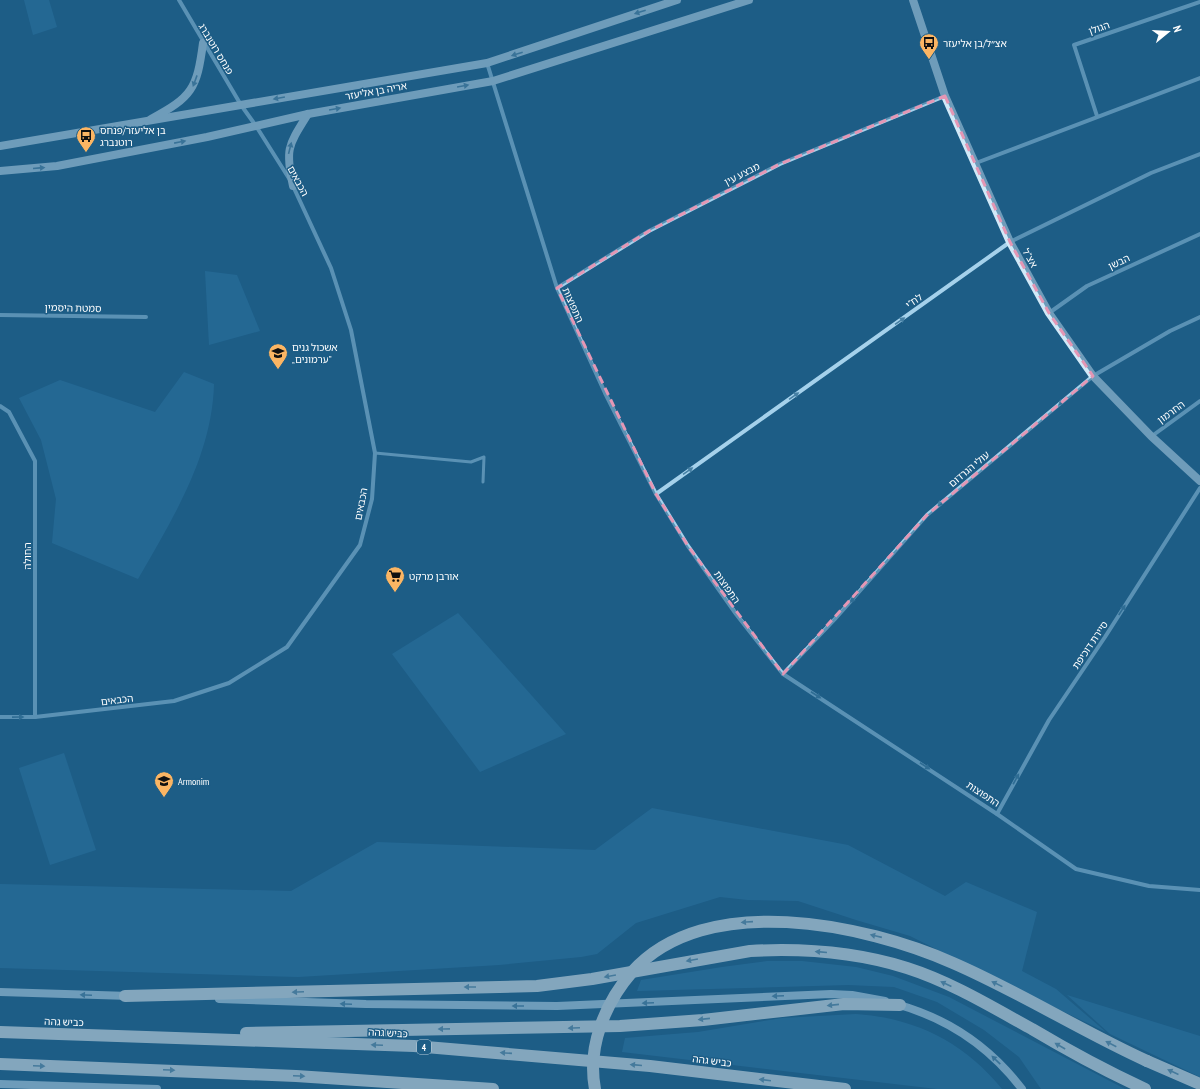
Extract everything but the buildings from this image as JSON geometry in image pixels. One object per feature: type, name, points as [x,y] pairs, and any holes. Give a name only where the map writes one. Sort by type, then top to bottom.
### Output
[{"type":"highway","points":[[595,1089],[594,1052],[604,1015],[622,984],[637,967],[662,947],[688,934],[722,925],[754,922],[794,924],[879,936],[922,951],[1002,986],[1107,1042],[1200,1084]]},
{"type":"highway","points":[[125,996],[537,986],[592,979],[750,951],[776,949],[822,952],[867,958],[907,968],[939,981],[972,996],[1081,1057],[1145,1089]]},
{"type":"highway","points":[[97,1035],[620,1026],[703,1020],[844,1004],[900,1005]]},
{"type":"highway","name":"כביש גהה","points":[[0,1032],[421,1047],[650,1066],[845,1089]]},
{"type":"highway","points":[[0,1064],[264,1075],[493,1089]]},
{"type":"street","name":"פנחס רוטנברג","points":[[179,0],[241,105]]},
{"type":"street","name":"אריה בן אליעזר","points":[[0,146],[487,63],[677,0]]},
{"type":"street","name":"אריה בן אליעזר","points":[[0,171],[57,166],[256,126],[308,114],[493,81],[749,0]]},
{"type":"street","name":"אצ\"ל","points":[[913,0],[945,96],[1010,242],[1049,314],[1093,376],[1151,436],[1200,481]]},
{"type":"street","name":"הגולן","points":[[1097,116],[1074,45],[1200,2]]},
{"type":"street","points":[[146,122],[178,104],[192,88],[200,67],[203,43]]},
{"type":"street","name":"התפוצות","points":[[487,63],[557,288],[605,393],[656,494],[688,546],[736,614],[783,674],[997,814],[1076,869],[1149,886],[1200,890]]},
{"type":"street","points":[[976,163],[1200,78]]},
{"type":"street","name":"מבצע עין","points":[[557,288],[649,231],[780,164],[945,96]]},
{"type":"street","name":"הכבאים","points":[[0,718],[35,717],[174,701],[229,683],[287,647],[360,545],[372,499],[375,453],[351,330],[331,268],[293,186],[256,126],[241,105]]},
{"type":"street","points":[[293,186],[288,162],[289,149],[308,114]]},
{"type":"street","name":"לח\"י","points":[[656,494],[1010,242],[1152,173],[1200,154]]},
{"type":"street","name":"הבשן","points":[[1049,314],[1087,286],[1200,234]]},
{"type":"street","name":"סמטת היסמין","points":[[0,315],[146,317]]},
{"type":"street","name":"עולי הגרדום","points":[[783,674],[835,619],[926,515],[1093,376],[1170,331],[1200,317]]},
{"type":"street","name":"החרמון","points":[[1151,436],[1200,400]]},
{"type":"street","name":"החולה","points":[[0,406],[9,412],[35,462],[35,717]]},
{"type":"street","name":"סיירת דוכיפת","points":[[997,814],[1049,720],[1105,638],[1200,488]]},
{"type":"street","points":[[0,992],[366,1004],[529,1006],[589,1006],[831,994],[874,999],[900,1005],[919,1011],[939,1020],[959,1031],[990,1054],[1013,1077],[1022,1089]]},
{"type":"street","points":[[0,1084],[157,1089]]},
{"type":"lane","points":[[375,453],[471,462],[484,457],[483,482]]},
{"type":"highlighted area","points":[[945,96],[1010,242],[1049,313],[1093,376],[927,515],[783,674],[688,546],[656,494],[557,288],[649,231],[780,164]]},
{"type":"shaded area","points":[[24,0],[49,0],[57,27],[33,35]]},
{"type":"shaded area","points":[[205,271],[237,275],[260,331],[209,345]]},
{"type":"shaded area","points":[[184,372],[214,384],[212,411],[198,461],[188,486],[177,509],[138,579],[52,543],[56,499],[41,440],[19,398],[60,380],[155,412]]},
{"type":"shaded area","points":[[458,613],[566,734],[480,772],[392,654]]},
{"type":"shaded area","points":[[64,753],[96,850],[50,865],[19,768]]},
{"type":"shaded area","points":[[652,808],[848,845],[945,896],[966,882],[1037,912],[1022,971],[1056,989],[1106,1032],[910,936],[798,901],[748,900],[720,897],[636,923],[597,954],[499,965],[298,977],[0,968],[0,884],[291,891],[377,842],[595,850]]},
{"type":"shaded area","points":[[767,961],[802,961],[856,967],[893,976],[949,997],[1125,1089],[1041,1089],[1019,1057],[984,1030],[937,1002],[894,987],[848,985],[637,991],[641,980]]},
{"type":"shaded area","points":[[1067,995],[1200,1036],[1200,1077],[1110,1034]]},
{"type":"shaded area","points":[[856,1014],[878,1016],[898,1021],[937,1035],[971,1058],[987,1072],[1002,1089],[937,1089],[622,1052],[625,1038],[698,1032],[782,1018]]},
{"type":"place","name":"אצ״ל/בן אליעזר","points":[[929,60]]},
{"type":"place","name":"בן אליעזר/פנחס רוטנברג","points":[[86,153]]},
{"type":"place","name":"אשכול גנים „ערמונים”","points":[[278,370]]},
{"type":"place","name":"אורבן מרקט","points":[[395,593]]},
{"type":"place","name":"Armonim","points":[[164,798]]}]
